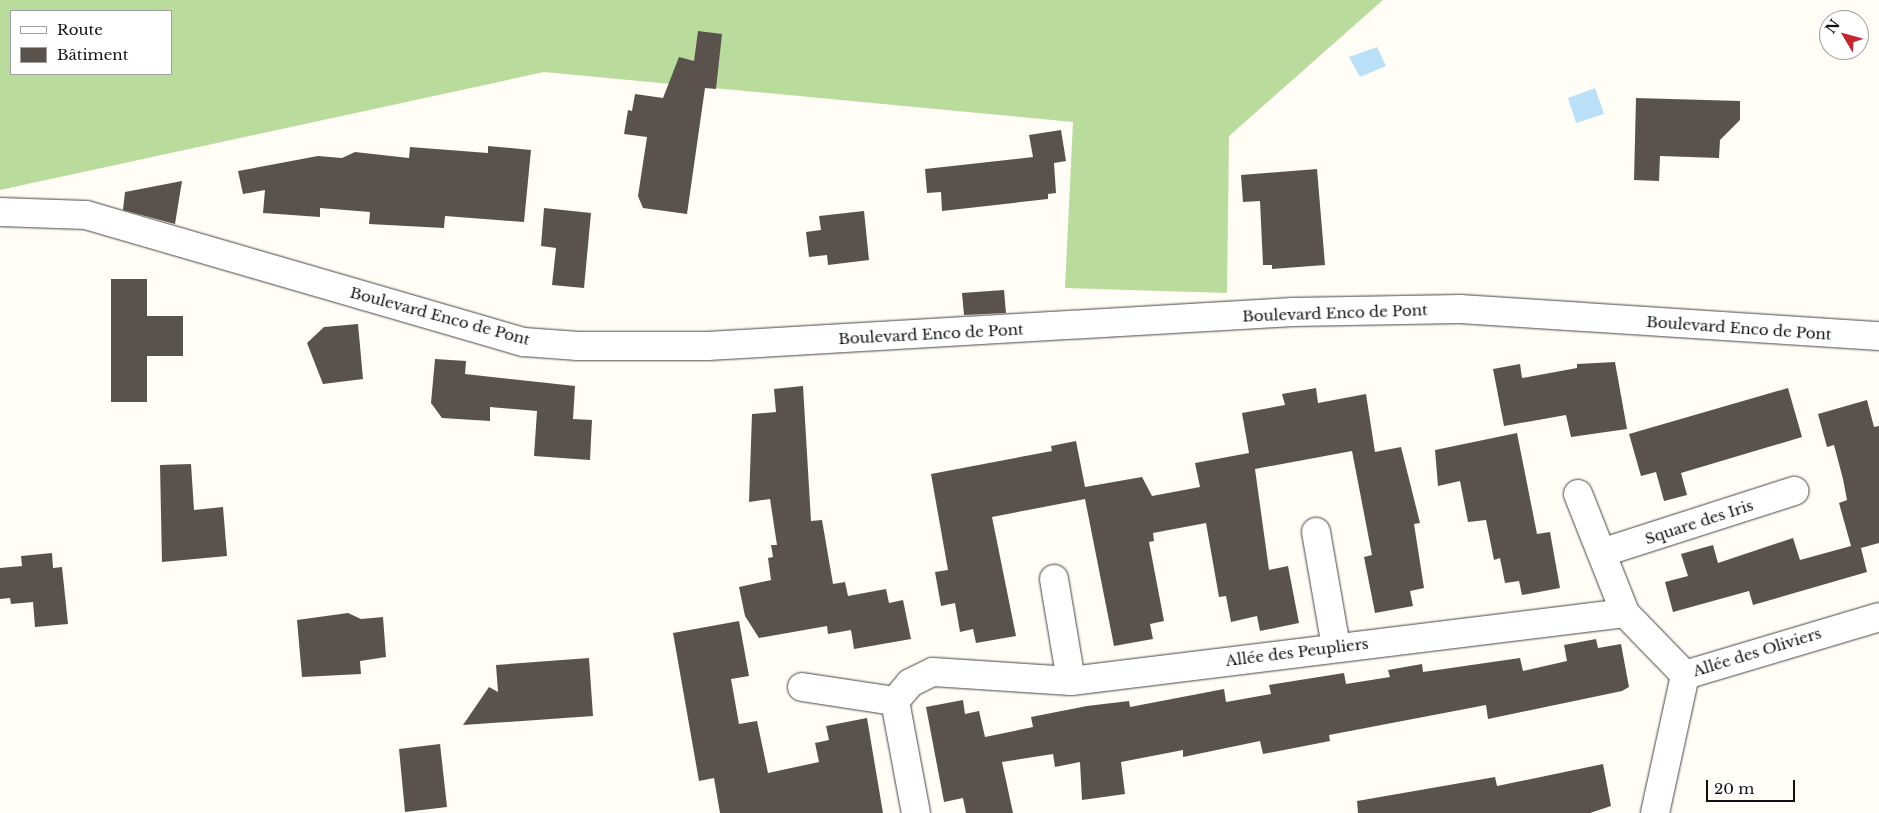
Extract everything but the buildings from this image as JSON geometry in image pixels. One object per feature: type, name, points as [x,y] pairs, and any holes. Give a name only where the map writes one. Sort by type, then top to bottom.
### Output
[{"type":"street","name":"Boulevard Enco de Pont","points":[[0,212],[86,215],[524,342],[578,346],[708,346],[1293,312],[1460,309],[1879,336]]},
{"type":"street","name":"Square des Iris","points":[[1604,552],[1794,491]]},
{"type":"street","points":[[1578,494],[1604,552],[1625,613],[1685,675]]},
{"type":"street","points":[[1316,532],[1336,647]]},
{"type":"street","points":[[1054,579],[1071,681]]},
{"type":"street","name":"Allée des Peupliers","points":[[894,701],[910,683],[933,672],[1071,681],[1625,613]]},
{"type":"street","name":"Allée des Oliviers","points":[[1655,813],[1685,675],[1879,617]]},
{"type":"street","points":[[802,687],[894,701],[916,813]]},
{"type":"green space","points":[[0,0],[1383,0],[1229,136],[1227,293],[1065,288],[1073,122],[544,72],[0,190]]},
{"type":"water","points":[[1377,47],[1386,66],[1360,77],[1349,57]]},
{"type":"water","points":[[1595,88],[1604,114],[1576,123],[1568,98]]}]
